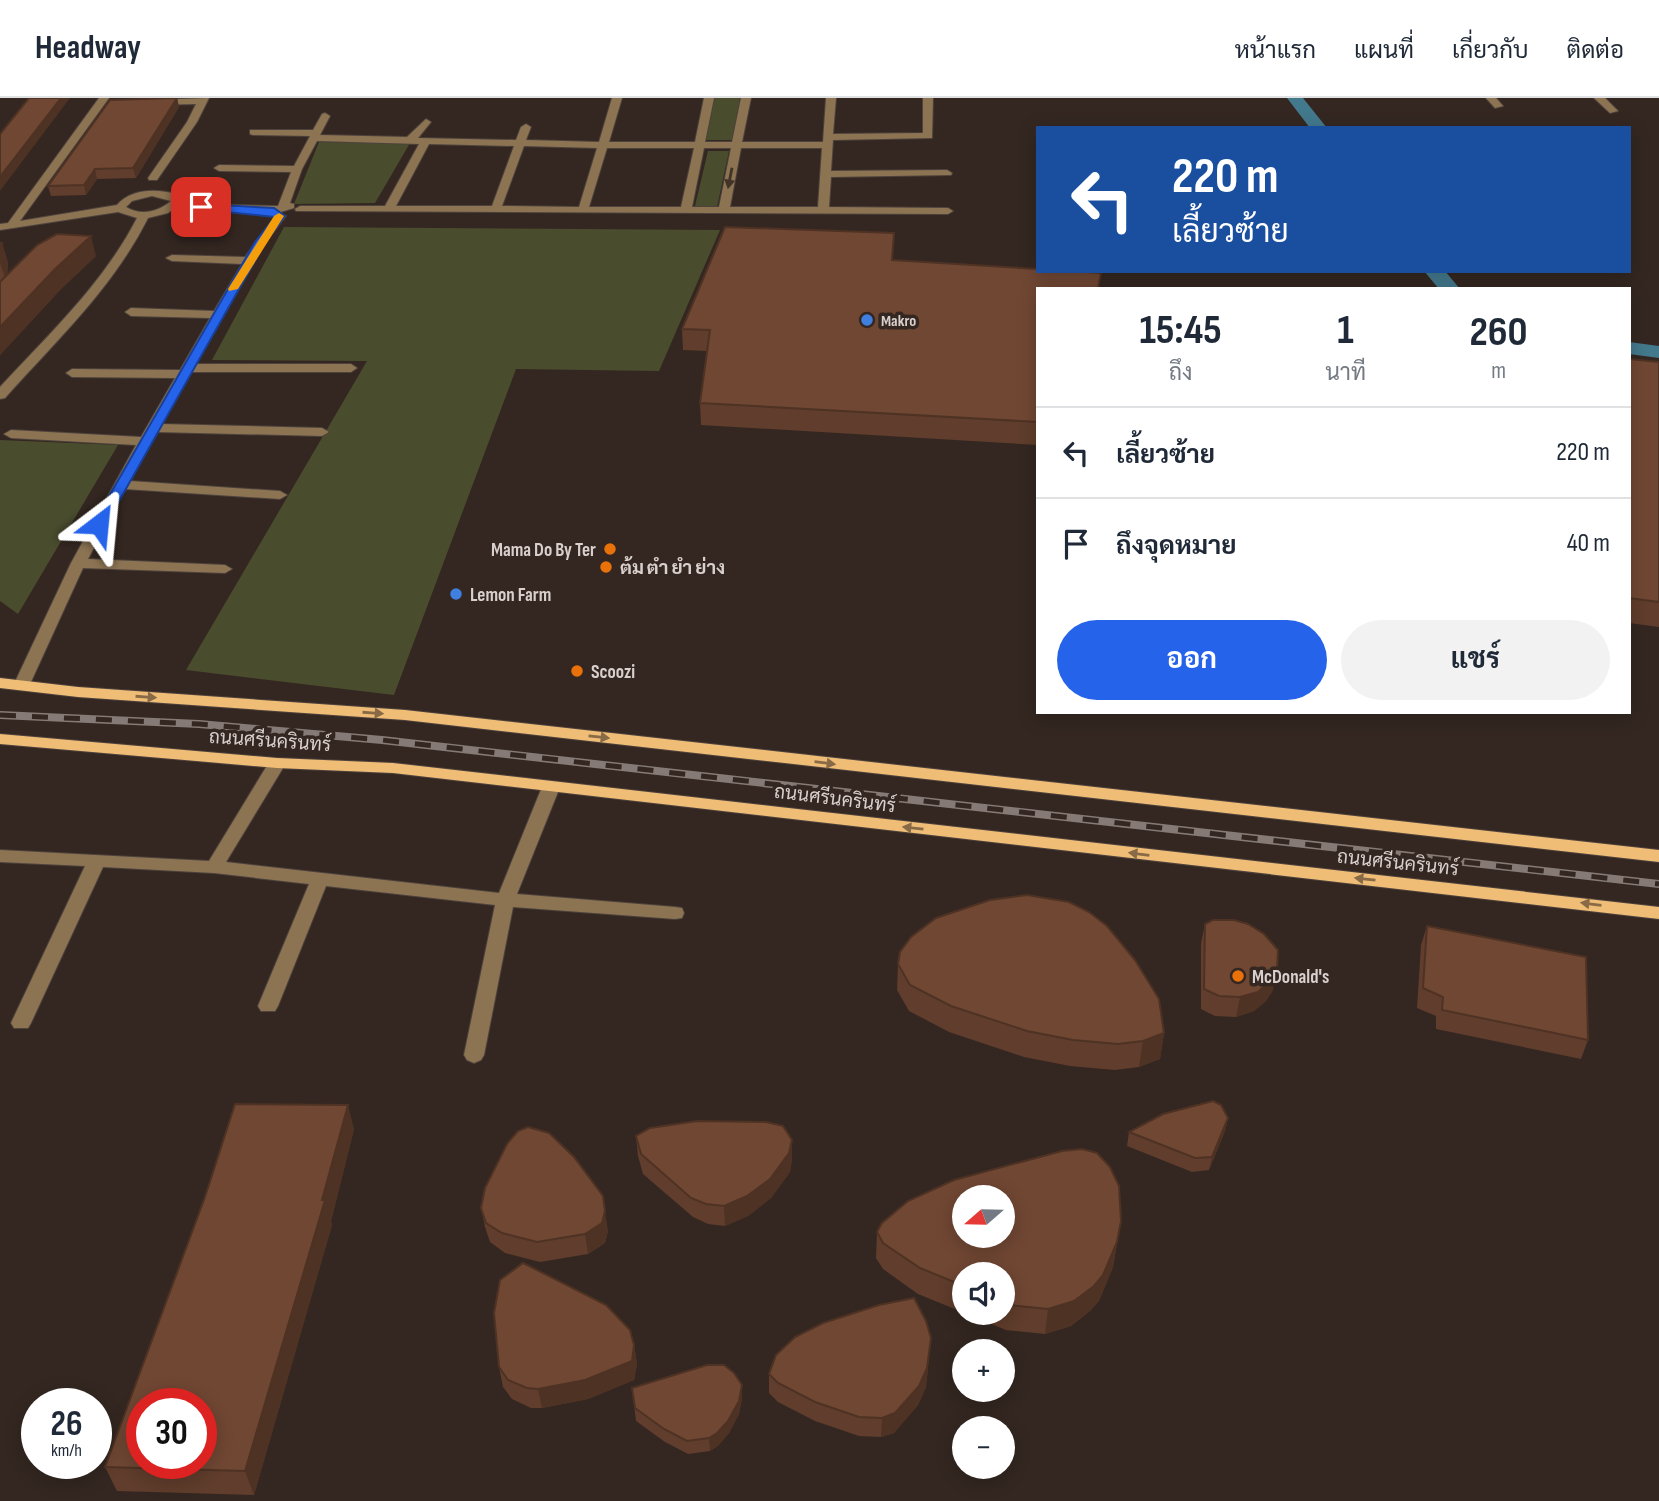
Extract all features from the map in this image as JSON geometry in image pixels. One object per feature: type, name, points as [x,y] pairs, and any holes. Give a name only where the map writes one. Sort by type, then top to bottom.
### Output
[{"type":"main road","name":"ถนนศรีนครินทร์","points":[[0,682],[78,692],[405,715],[1659,856]]},
{"type":"main road","name":"ถนนศรีนครินทร์","points":[[0,693],[78,692]]},
{"type":"main road","name":"ถนนศรีนครินทร์","points":[[1,741],[277,763],[393,768],[1659,913]]},
{"type":"street","points":[[583,210],[617,98]]},
{"type":"street","points":[[687,209],[709,98]]},
{"type":"street","points":[[724,209],[746,98]]},
{"type":"street","points":[[823,210],[831,98]]},
{"type":"street","points":[[253,132],[425,141],[602,145],[737,144],[928,136],[928,98]]},
{"type":"street","points":[[1599,98],[1613,111]]},
{"type":"street","points":[[139,103],[203,99]]},
{"type":"street","points":[[153,178],[203,99]]},
{"type":"street","points":[[6,227],[106,102]]},
{"type":"street","points":[[22,684],[78,563],[148,435],[279,211],[297,169],[325,116]]},
{"type":"street","points":[[410,140],[426,122]]},
{"type":"street","points":[[496,209],[526,127]]},
{"type":"street","points":[[389,209],[425,141]]},
{"type":"street","points":[[219,168],[297,169]]},
{"type":"street","points":[[825,174],[947,173]]},
{"type":"street","points":[[6,227],[120,208],[128,213],[144,215],[169,209],[176,199],[167,194],[143,194],[128,198],[120,208]]},
{"type":"street","points":[[201,207],[279,211],[948,211]]},
{"type":"street","points":[[0,395],[113,268],[131,242],[144,215]]},
{"type":"street","points":[[172,258],[249,261]]},
{"type":"street","points":[[131,312],[218,314]]},
{"type":"street","points":[[72,373],[351,368]]},
{"type":"street","points":[[11,434],[321,432]]},
{"type":"street","points":[[121,485],[280,495]]},
{"type":"street","points":[[78,563],[225,569]]},
{"type":"street","points":[[214,867],[277,763]]},
{"type":"street","points":[[474,1055],[505,900],[551,787]]},
{"type":"street","points":[[0,856],[214,867],[505,900],[675,913]]},
{"type":"street","points":[[21,1023],[98,859]]},
{"type":"street","points":[[268,1006],[320,879]]},
{"type":"green space","points":[[714,98],[740,98],[733,140],[706,140]]},
{"type":"green space","points":[[319,142],[410,143],[375,203],[294,204]]},
{"type":"green space","points":[[708,151],[729,151],[717,207],[695,206]]},
{"type":"green space","points":[[284,227],[720,230],[659,371],[516,369],[394,695],[186,670],[367,361],[212,360]]},
{"type":"green space","points":[[0,440],[118,445],[18,614],[0,601]]},
{"type":"building","points":[[29,98],[61,98],[0,177],[0,134]]},
{"type":"building","points":[[177,98],[133,168],[95,169],[84,185],[48,186],[110,100]]},
{"type":"building","name":"Makro","points":[[725,227],[894,233],[892,260],[1036,269],[1036,273],[1101,273],[1098,287],[1036,287],[1036,422],[700,403],[710,330],[682,329]]},
{"type":"building","points":[[57,234],[91,236],[55,269],[0,327],[0,282],[37,245]]},
{"type":"building","points":[[1631,359],[1659,362],[1659,602],[1631,598]]},
{"type":"building","points":[[1027,895],[1069,902],[1089,912],[1107,926],[1135,960],[1159,999],[1164,1033],[1143,1041],[1118,1044],[1073,1040],[1027,1031],[951,1006],[910,985],[898,964],[900,952],[911,937],[936,918],[990,900]]},
{"type":"building","name":"McDonald's","points":[[1213,920],[1234,920],[1248,924],[1264,934],[1278,950],[1277,970],[1258,992],[1240,997],[1219,996],[1204,989],[1205,924]]},
{"type":"building","points":[[1427,926],[1586,957],[1588,1040],[1442,1010],[1443,997],[1423,988]]},
{"type":"building","points":[[1213,1101],[1221,1105],[1228,1118],[1212,1157],[1195,1158],[1129,1132],[1163,1114]]},
{"type":"building","points":[[235,1104],[348,1105],[322,1200],[325,1200],[245,1471],[217,1470],[217,1388],[134,1388],[205,1197]]},
{"type":"building","points":[[697,1121],[766,1122],[783,1126],[792,1140],[789,1153],[770,1179],[747,1196],[724,1206],[706,1204],[691,1198],[641,1154],[636,1136],[650,1128]]},
{"type":"building","points":[[528,1127],[549,1133],[574,1157],[603,1196],[605,1211],[602,1223],[585,1234],[537,1242],[502,1233],[486,1223],[481,1208],[485,1188],[507,1144],[518,1131]]},
{"type":"building","points":[[1082,1149],[1097,1153],[1110,1167],[1119,1186],[1121,1221],[1117,1242],[1103,1275],[1094,1286],[1074,1301],[1048,1309],[1015,1306],[1015,1262],[952,1262],[952,1281],[920,1268],[883,1243],[877,1232],[882,1223],[908,1201],[954,1180],[1062,1151]]},
{"type":"building","points":[[523,1263],[606,1305],[630,1330],[634,1345],[632,1361],[585,1380],[538,1389],[527,1388],[508,1380],[499,1367],[494,1313],[500,1280]]},
{"type":"building","points":[[914,1298],[931,1338],[927,1368],[919,1386],[895,1413],[882,1418],[859,1417],[815,1402],[778,1383],[769,1374],[776,1355],[795,1337],[823,1323],[879,1305]]},
{"type":"building","points":[[707,1365],[724,1365],[742,1385],[739,1401],[728,1421],[709,1438],[687,1441],[664,1429],[635,1408],[632,1388]]},
{"type":"building","points":[[126,1410],[126,1468],[112,1467],[112,1448]]},
{"type":"waterway","points":[[1295,98],[1317,126]]},
{"type":"waterway","points":[[1436,273],[1448,287]]},
{"type":"waterway","points":[[1631,348],[1659,352]]},
{"type":"railway","points":[[0,715],[199,724],[382,740],[1659,884]]},
{"type":"slow traffic","points":[[233,289],[260,242],[279,216]]},
{"type":"place","name":"Makro","points":[[867,320]]},
{"type":"place","name":"Mama Do By Ter","points":[[610,549]]},
{"type":"place","name":"ต้ม ตำ ยำ ย่าง","points":[[606,567]]},
{"type":"place","name":"Lemon Farm","points":[[456,594]]},
{"type":"place","name":"Scoozi","points":[[577,671]]},
{"type":"place","name":"McDonald's","points":[[1238,976]]},
{"type":"route","points":[[99,524],[260,242],[281,216],[274,211],[201,207]]}]
